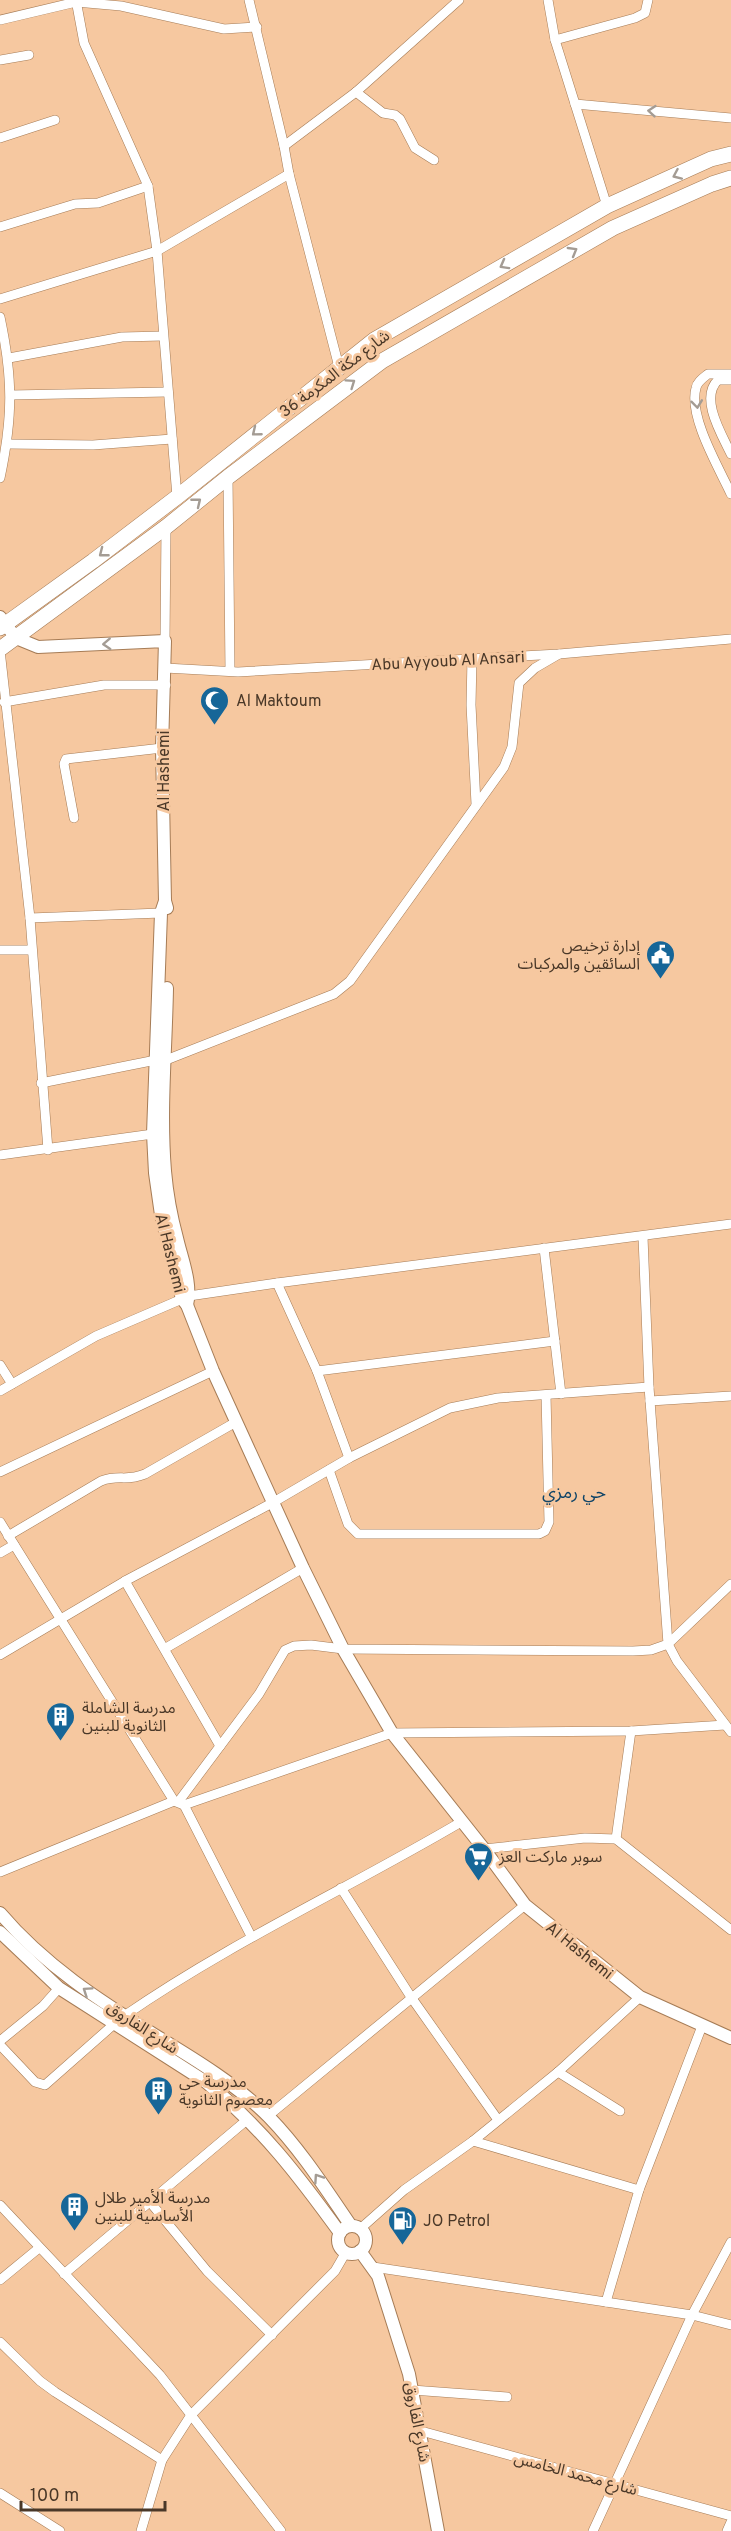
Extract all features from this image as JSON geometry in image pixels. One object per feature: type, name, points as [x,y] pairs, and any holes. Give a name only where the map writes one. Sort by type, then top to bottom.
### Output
[{"type":"main road","name":"شارع مكة المكرمة 36","points":[[2,623],[93,561],[374,340],[607,207],[711,159],[731,154]]},
{"type":"main road","name":"شارع مكة المكرمة 36","points":[[0,650],[166,527],[228,477],[382,361],[613,228],[712,184],[731,178]]},
{"type":"street","points":[[249,0],[284,146],[288,174],[339,366]]},
{"type":"street","points":[[284,146],[356,92],[459,0]]},
{"type":"street","points":[[548,0],[555,40],[607,207]]},
{"type":"street","points":[[555,40],[635,18],[645,13],[648,0]]},
{"type":"street","points":[[0,20],[76,1],[121,6],[224,29],[256,27]]},
{"type":"street","points":[[76,1],[84,43],[148,186],[157,251],[177,497]]},
{"type":"street","points":[[0,60],[29,55]]},
{"type":"street","points":[[356,92],[383,113],[400,119],[415,148],[434,160]]},
{"type":"street","points":[[575,104],[731,118]]},
{"type":"street","points":[[0,138],[55,120]]},
{"type":"street","points":[[0,299],[157,251],[288,174]]},
{"type":"street","points":[[0,228],[75,204],[107,200],[148,186]]},
{"type":"street","points":[[0,317],[9,358],[11,400],[8,444],[0,478]]},
{"type":"street","points":[[9,358],[122,337],[163,336]]},
{"type":"street","points":[[731,374],[708,374],[696,387],[694,402],[702,430],[731,494]]},
{"type":"street","points":[[731,380],[717,380],[712,389],[711,398],[713,412],[731,454]]},
{"type":"street","points":[[0,404],[11,400],[168,392]]},
{"type":"street","points":[[8,444],[93,445],[172,439]]},
{"type":"street","points":[[228,477],[230,671]]},
{"type":"street","points":[[2,623],[15,638],[27,644],[49,648],[165,641],[166,527]]},
{"type":"street","name":"Abu Ayyoub Al Ansari","points":[[165,668],[230,671],[560,654],[731,639]]},
{"type":"street","name":"Al Hashemi","points":[[165,641],[162,748],[163,907],[168,913],[161,1060],[153,1134],[164,1207],[186,1300],[213,1371],[303,1569],[343,1649],[392,1733],[484,1848],[525,1905],[640,1997],[731,2038]]},
{"type":"street","points":[[0,650],[4,702],[30,918],[48,1150]]},
{"type":"street","points":[[41,1083],[161,1060],[334,994],[363,965],[504,767],[512,747],[519,683],[535,668],[560,654]]},
{"type":"street","points":[[472,658],[471,705],[476,804]]},
{"type":"street","points":[[4,702],[104,685],[165,685]]},
{"type":"street","points":[[74,818],[64,764],[66,759],[162,748]]},
{"type":"street","points":[[30,918],[163,907]]},
{"type":"street","points":[[0,950],[32,950]]},
{"type":"street","name":"Al Hashemi","points":[[161,1060],[164,1207]]},
{"type":"street","points":[[0,1152],[48,1150],[153,1134]]},
{"type":"street","points":[[0,1391],[96,1336],[186,1300],[277,1283],[731,1224]]},
{"type":"street","points":[[643,1237],[649,1387],[663,1606],[668,1644],[677,1661],[728,1729]]},
{"type":"street","points":[[544,1248],[561,1394]]},
{"type":"street","points":[[277,1283],[317,1371],[349,1458]]},
{"type":"street","points":[[317,1371],[555,1341]]},
{"type":"street","points":[[0,1365],[12,1384]]},
{"type":"street","points":[[0,1472],[213,1371]]},
{"type":"street","points":[[0,1655],[125,1581],[272,1503],[349,1458],[450,1408],[498,1398],[649,1387]]},
{"type":"street","points":[[329,1470],[348,1524],[358,1534],[539,1534],[545,1531],[549,1522],[546,1395]]},
{"type":"street","points":[[650,1401],[731,1396]]},
{"type":"street","points":[[8,1536],[101,1481],[112,1477],[132,1479],[144,1474],[236,1422]]},
{"type":"street","points":[[0,1522],[60,1620],[179,1803],[251,1936]]},
{"type":"street","points":[[0,1553],[14,1545]]},
{"type":"street","points":[[165,1648],[303,1569]]},
{"type":"street","points":[[125,1581],[220,1746]]},
{"type":"street","points":[[179,1803],[259,1694],[285,1650],[294,1646],[311,1645],[343,1649],[651,1650],[668,1644],[731,1584]]},
{"type":"street","points":[[0,1872],[179,1803],[392,1733],[728,1729]]},
{"type":"street","points":[[616,1839],[631,1731]]},
{"type":"street","points":[[124,2016],[162,1989],[251,1936],[461,1822]]},
{"type":"street","points":[[484,1848],[585,1838],[616,1839],[731,1930]]},
{"type":"street","points":[[341,1888],[411,1997],[498,2120]]},
{"type":"street","points":[[268,2116],[525,1905]]},
{"type":"street","name":"شارع الفاروق","points":[[0,1913],[17,1934],[51,1965],[124,2016],[210,2071],[268,2116],[305,2158],[350,2230]]},
{"type":"street","name":"شارع الفاروق","points":[[0,1932],[59,1988],[113,2025],[206,2082],[248,2119],[350,2230]]},
{"type":"street","points":[[59,1988],[43,2006],[0,2043],[35,2082],[45,2085],[113,2025]]},
{"type":"street","points":[[346,2252],[339,2244],[350,2230],[473,2140],[558,2072],[640,1997]]},
{"type":"street","points":[[606,2302],[639,2190],[702,2026]]},
{"type":"street","points":[[558,2072],[620,2111]]},
{"type":"street","points":[[64,2274],[248,2119]]},
{"type":"street","points":[[473,2140],[639,2190]]},
{"type":"street","points":[[150,2202],[207,2271],[272,2335]]},
{"type":"street","points":[[0,2205],[159,2375],[281,2531]]},
{"type":"street","points":[[346,2252],[360,2251],[364,2248],[366,2238],[350,2230]]},
{"type":"street","points":[[593,2531],[692,2315],[731,2242]]},
{"type":"street","points":[[0,2280],[39,2248]]},
{"type":"street","name":"شارع الفاروق","points":[[360,2251],[373,2267],[381,2285],[412,2390],[438,2531]]},
{"type":"street","points":[[141,2531],[162,2460],[191,2415],[335,2271],[346,2252]]},
{"type":"street","points":[[373,2267],[692,2315],[731,2325]]},
{"type":"street","points":[[0,2342],[48,2386],[162,2460]]},
{"type":"street","points":[[412,2390],[507,2397]]},
{"type":"street","name":"شارع محمد الخامس","points":[[421,2431],[731,2516]]},
{"type":"street","points":[[0,2493],[60,2531]]},
{"type":"street","points":[[727,2531],[731,2522]]},
{"type":"place","name":"Al Maktoum","points":[[215,726]]},
{"type":"place","name":"إدارة ترخيص السائقين والمركبات","points":[[661,980]]},
{"type":"place","name":"مدرسة الشاملة الثانوية للبنين","points":[[61,1742]]},
{"type":"place","name":"سوبر ماركت العز","points":[[478,1882]]},
{"type":"place","name":"مدرسة حي معصوم الثانوية","points":[[158,2116]]},
{"type":"place","name":"مدرسة الأمير طلال الأساسية للبنين","points":[[74,2232]]},
{"type":"place","name":"JO Petrol","points":[[402,2246]]},
{"type":"district","name":"حي رمزي","points":[[574,1492]]}]
